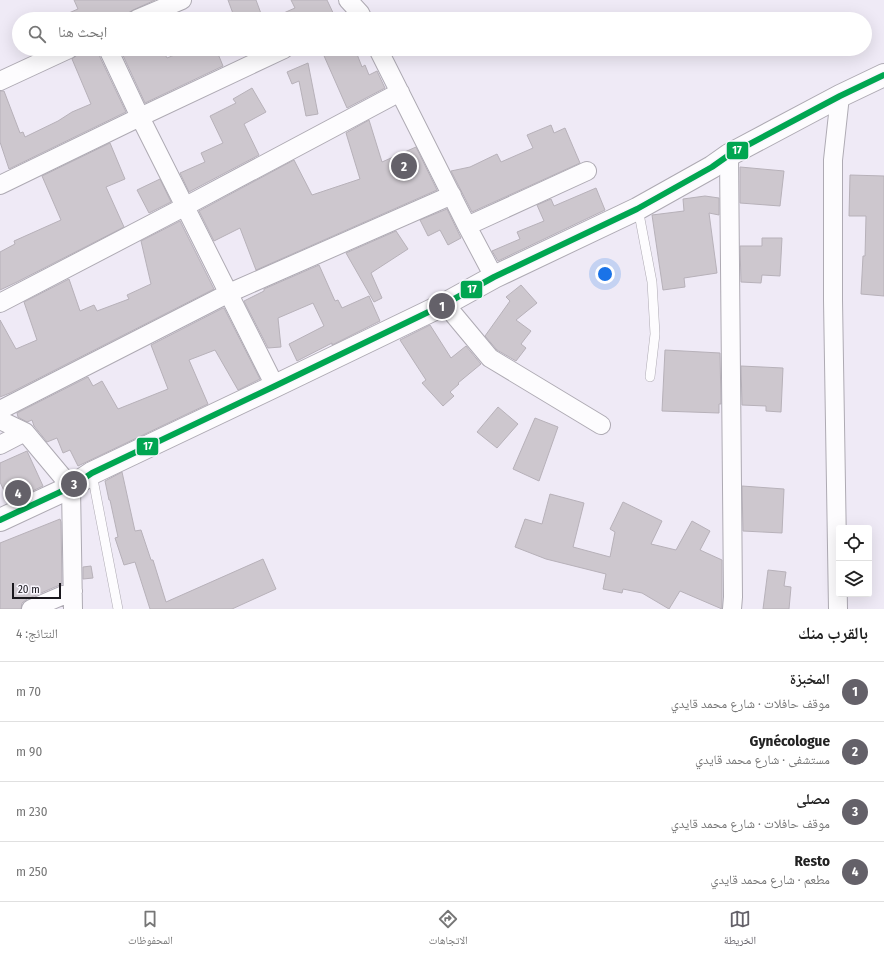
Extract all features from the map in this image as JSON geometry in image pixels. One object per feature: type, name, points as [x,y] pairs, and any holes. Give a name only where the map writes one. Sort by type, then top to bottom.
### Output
[{"type":"main road","points":[[0,520],[71,487],[92,473],[445,304],[494,277],[637,209],[712,167],[729,154],[840,96],[884,75]]},
{"type":"street","points":[[154,12],[182,0]]},
{"type":"street","points":[[348,0],[354,12]]},
{"type":"street","points":[[0,81],[54,56]]},
{"type":"street","points":[[111,56],[184,207],[275,386]]},
{"type":"street","points":[[0,185],[269,56]]},
{"type":"street","points":[[382,56],[494,277]]},
{"type":"street","points":[[0,303],[400,92]]},
{"type":"street","points":[[838,609],[833,300],[833,176],[840,96]]},
{"type":"street","points":[[729,154],[732,609]]},
{"type":"street","points":[[467,226],[587,171]]},
{"type":"street","points":[[0,410],[229,293],[452,195]]},
{"type":"street","points":[[445,304],[490,358],[601,424]]},
{"type":"street","points":[[0,420],[25,432],[71,487],[73,609]]},
{"type":"street","points":[[0,446],[25,432]]},
{"type":"street","points":[[31,609],[73,591]]},
{"type":"lane","points":[[637,209],[652,282],[655,334],[650,377]]},
{"type":"lane","points":[[92,473],[118,609]]},
{"type":"building","points":[[74,0],[155,0],[130,12],[71,12],[78,9]]},
{"type":"building","points":[[228,0],[256,0],[260,12],[232,12]]},
{"type":"building","points":[[291,0],[327,0],[333,12],[286,12],[295,8]]},
{"type":"building","points":[[76,56],[99,56],[126,112],[9,169],[0,142],[0,91],[4,91],[20,133],[23,132],[25,137],[58,121],[72,112],[91,104],[72,59]]},
{"type":"building","points":[[123,56],[166,56],[167,58],[172,56],[219,56],[223,66],[145,103]]},
{"type":"building","points":[[324,56],[358,56],[362,67],[365,65],[369,75],[377,71],[385,88],[347,108]]},
{"type":"building","points":[[308,63],[318,114],[306,116],[299,81],[292,84],[287,72]]},
{"type":"building","points":[[252,88],[266,112],[244,124],[259,155],[189,192],[180,173],[205,162],[201,153],[223,143],[210,116],[236,103],[233,99]]},
{"type":"building","points":[[369,120],[382,162],[416,147],[437,190],[256,270],[240,228],[214,241],[199,211],[294,160],[312,195],[360,179],[346,133]]},
{"type":"building","points":[[551,125],[554,133],[565,128],[580,163],[472,212],[451,171],[470,167],[497,154],[501,162],[533,148],[527,135]]},
{"type":"building","points":[[110,143],[125,179],[106,187],[124,227],[0,290],[0,252],[15,244],[14,241],[61,220],[42,176]]},
{"type":"building","points":[[740,167],[784,171],[780,206],[740,203]]},
{"type":"building","points":[[850,175],[884,176],[884,296],[861,294],[863,256],[865,256],[866,216],[849,216]]},
{"type":"building","points":[[160,179],[171,202],[149,213],[137,190]]},
{"type":"building","points":[[596,188],[605,210],[498,261],[492,251],[520,239],[517,232],[544,221],[537,205],[551,199],[554,206]]},
{"type":"building","points":[[705,196],[719,198],[719,215],[709,213],[717,273],[684,278],[685,287],[663,290],[652,215],[684,211],[683,199]]},
{"type":"building","points":[[447,209],[461,238],[448,245],[440,230],[428,236],[420,220]]},
{"type":"building","points":[[180,221],[214,289],[0,397],[0,320],[16,349],[37,340],[24,302],[69,279],[80,311],[94,305],[97,311],[129,299],[127,295],[151,284],[141,241]]},
{"type":"building","points":[[396,231],[408,249],[371,273],[382,298],[374,302],[346,253]]},
{"type":"building","points":[[762,238],[782,238],[780,276],[762,275],[761,283],[741,282],[740,246],[762,246]]},
{"type":"building","points":[[319,265],[335,301],[338,300],[342,308],[369,296],[380,321],[297,361],[289,344],[324,326],[313,303],[278,318],[281,347],[268,348],[244,301],[264,291],[264,289]]},
{"type":"building","points":[[521,285],[537,303],[516,320],[531,331],[521,344],[526,348],[516,361],[497,350],[485,336],[510,301],[506,297]]},
{"type":"building","points":[[223,308],[260,379],[238,390],[215,350],[189,360],[208,404],[78,466],[70,450],[63,453],[57,438],[47,442],[34,426],[32,420],[27,422],[18,417],[17,413],[88,377],[93,386],[102,381],[118,409],[168,389],[151,345]]},
{"type":"building","points":[[430,325],[451,358],[466,346],[481,364],[458,383],[459,384],[450,392],[454,396],[443,406],[422,383],[426,380],[400,340]]},
{"type":"building","points":[[665,350],[720,353],[721,404],[719,404],[719,413],[662,411]]},
{"type":"building","points":[[741,366],[783,368],[781,412],[766,411],[766,406],[742,405]]},
{"type":"building","points":[[498,407],[518,424],[497,448],[477,432]]},
{"type":"building","points":[[535,418],[558,427],[539,481],[513,469]]},
{"type":"building","points":[[27,451],[43,486],[9,502],[0,482],[0,463]]},
{"type":"building","points":[[122,472],[135,531],[141,530],[151,560],[153,560],[166,602],[263,559],[276,589],[232,609],[150,609],[135,562],[124,565],[115,538],[118,537],[105,481]]},
{"type":"building","points":[[742,486],[784,489],[782,533],[743,531]]},
{"type":"building","points":[[550,494],[584,503],[573,547],[610,557],[615,532],[610,529],[623,502],[662,521],[651,544],[676,550],[692,521],[710,531],[700,550],[722,560],[722,609],[680,591],[669,609],[642,593],[623,589],[622,593],[603,589],[606,574],[546,559],[515,547],[525,519],[542,524]]},
{"type":"building","points":[[60,519],[62,584],[27,599],[22,603],[21,609],[0,609],[0,543]]},
{"type":"building","points":[[91,566],[93,578],[83,579],[83,567]]},
{"type":"building","points":[[768,570],[786,572],[784,586],[791,587],[789,609],[763,609]]},
{"type":"transit line","name":"17","points":[[0,520],[71,487],[92,473],[445,304],[494,277],[637,209],[712,167],[729,155],[840,96],[884,75]]},
{"type":"place","name":"Gynécologue","points":[[404,166]]},
{"type":"place","name":"المخبزة","points":[[442,306]]},
{"type":"place","name":"مصلى","points":[[74,484]]},
{"type":"place","name":"Resto","points":[[18,493]]}]
